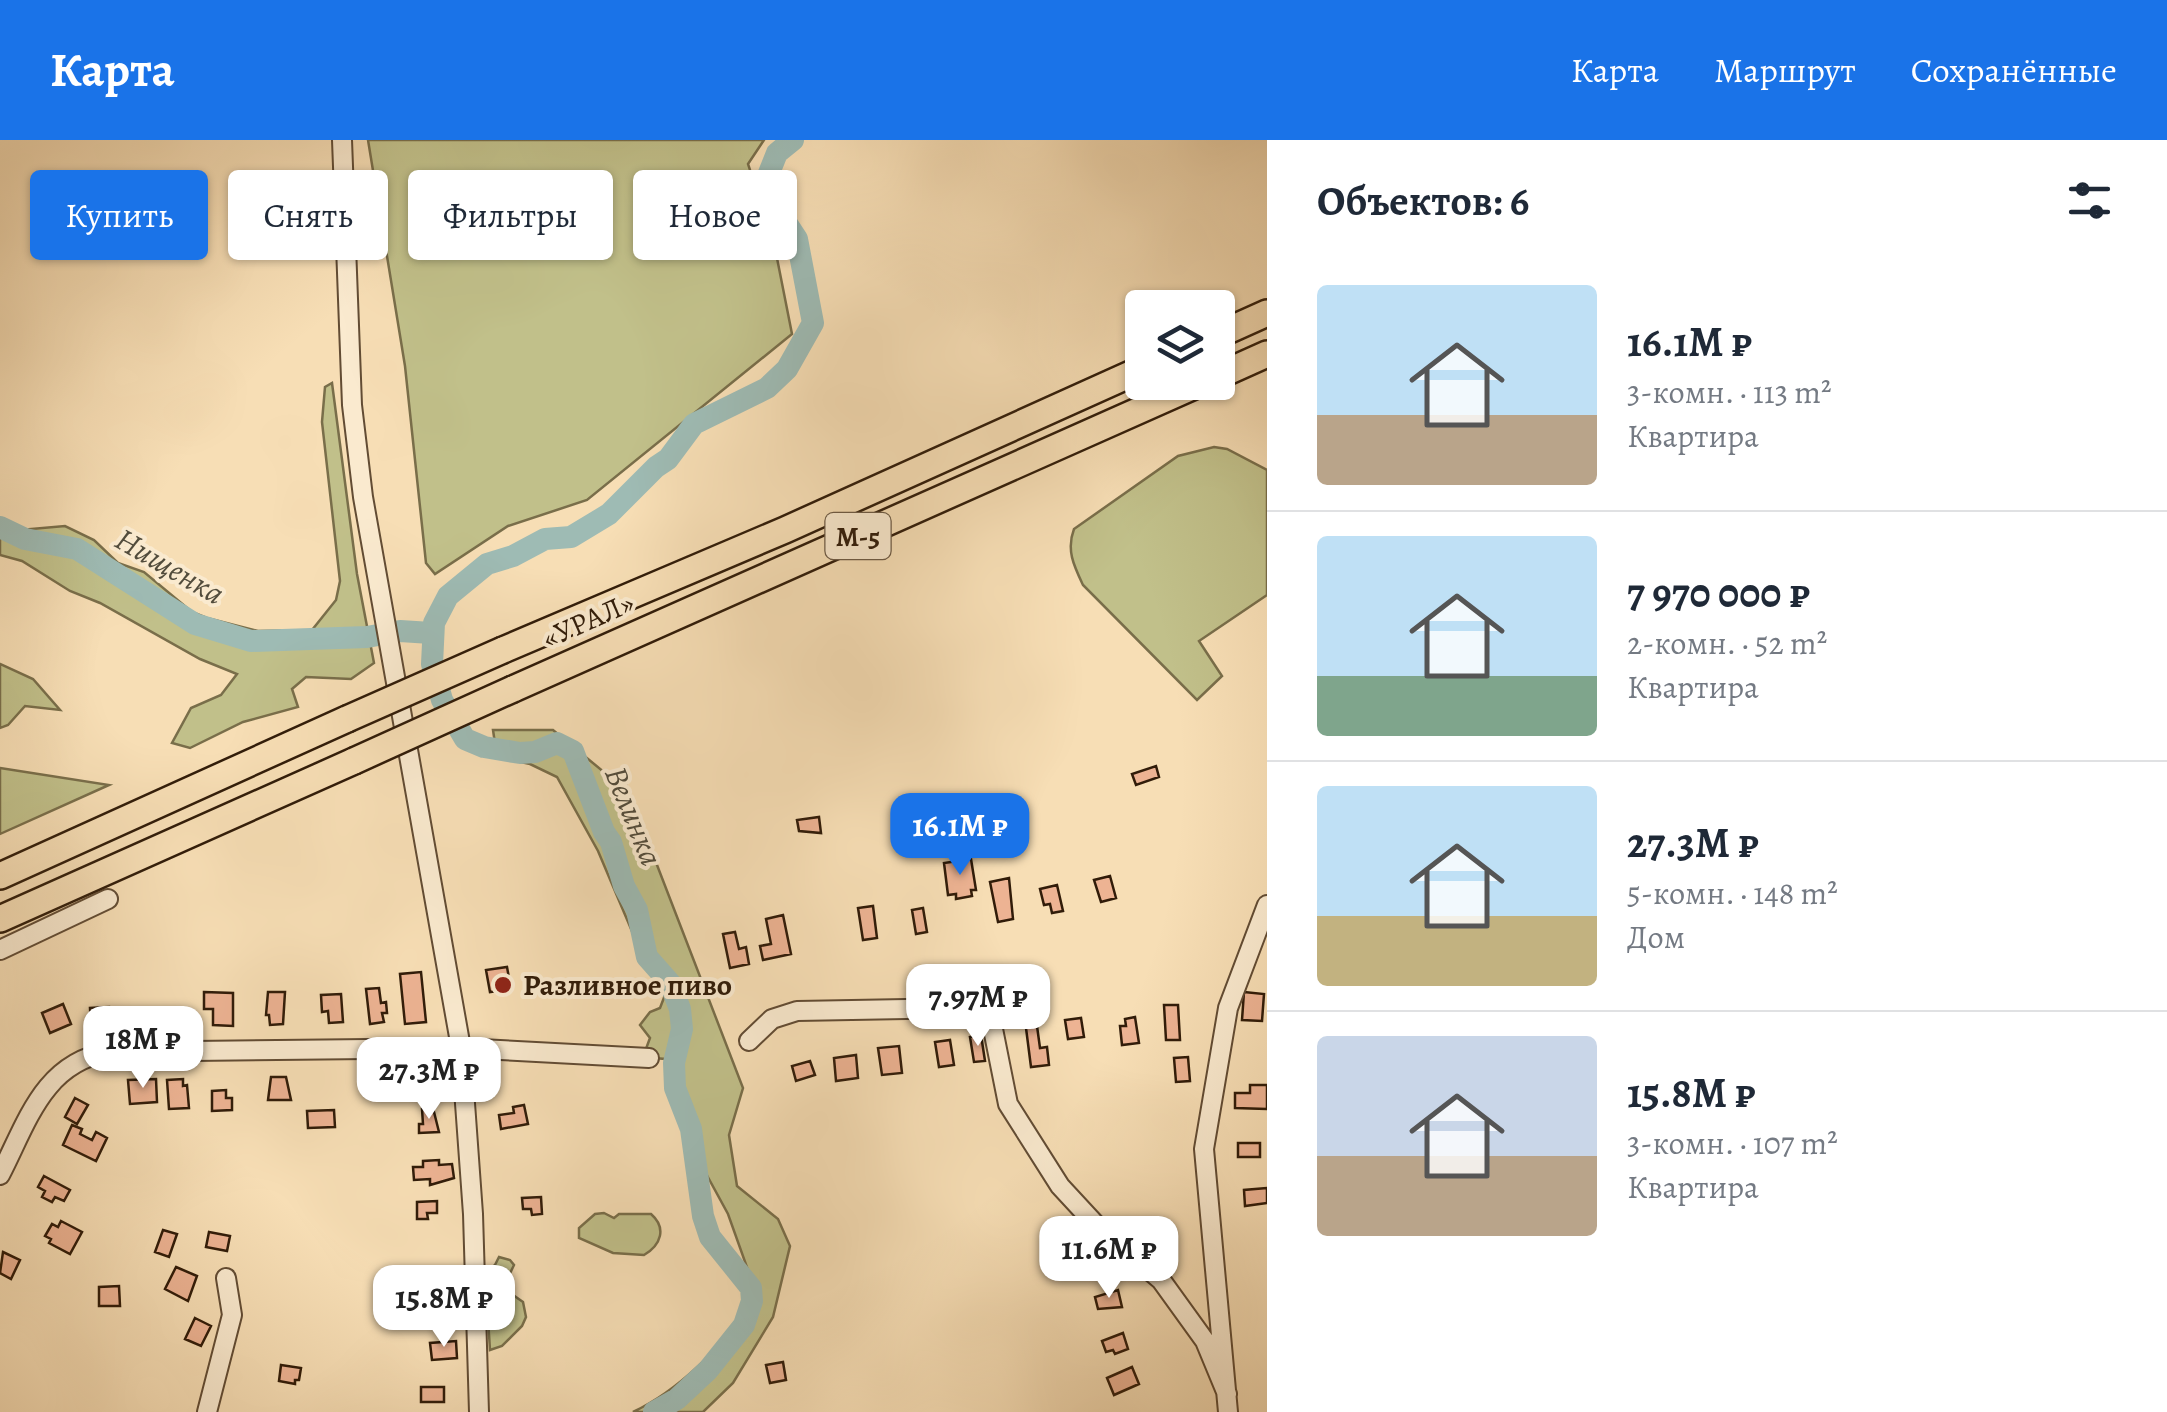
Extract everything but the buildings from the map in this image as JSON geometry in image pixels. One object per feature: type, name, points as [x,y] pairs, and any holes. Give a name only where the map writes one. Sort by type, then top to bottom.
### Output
[{"type":"highway","points":[[1235,328],[1267,313]]},
{"type":"highway","points":[[1235,368],[1267,354]]},
{"type":"highway","name":"«УРАЛ»","points":[[0,876],[1125,377]]},
{"type":"highway","name":"«УРАЛ»","points":[[0,919],[1162,400]]},
{"type":"street","points":[[342,140],[352,405],[381,604],[461,1048],[473,1214],[479,1412]]},
{"type":"street","points":[[0,950],[108,899]]},
{"type":"street","points":[[1228,1403],[1204,1148],[1228,1008],[1267,906]]},
{"type":"street","points":[[749,1041],[772,1019],[797,1011],[961,1008],[983,1012],[996,1031],[1008,1104],[1034,1146],[1084,1214],[1161,1280],[1205,1341],[1228,1403]]},
{"type":"street","points":[[0,1175],[46,1088],[60,1070],[89,1055],[461,1048],[649,1058]]},
{"type":"street","points":[[207,1412],[232,1315],[226,1278]]},
{"type":"shaded area","points":[[368,140],[764,140],[748,164],[750,170],[633,170],[633,260],[777,260],[792,334],[587,500],[508,526],[435,574],[426,563],[405,366],[388,260],[388,170],[373,170]]},
{"type":"shaded area","points":[[332,383],[357,574],[374,663],[351,679],[306,677],[292,689],[298,707],[243,722],[190,748],[172,743],[191,708],[221,695],[237,674],[200,659],[100,603],[70,591],[22,561],[0,555],[0,518],[20,530],[65,526],[94,540],[118,563],[144,572],[192,612],[207,618],[258,631],[312,630],[336,600],[340,581],[322,422],[325,387]]},
{"type":"shaded area","points":[[1214,447],[1227,449],[1267,470],[1267,595],[1199,641],[1222,676],[1197,700],[1083,585],[1071,544],[1074,529],[1178,456]]},
{"type":"shaded area","points":[[0,664],[33,679],[60,710],[25,706],[8,725],[0,728]]},
{"type":"shaded area","points":[[493,730],[553,730],[605,773],[625,782],[743,1088],[729,1135],[737,1186],[778,1219],[790,1246],[773,1317],[733,1383],[703,1412],[633,1412],[686,1377],[759,1301],[728,1214],[685,1135],[665,1059],[643,1057],[650,1038],[640,1025],[650,1012],[660,1008],[665,995],[634,936],[598,851],[557,777],[530,764],[497,757]]},
{"type":"shaded area","points":[[0,768],[109,785],[0,834]]},
{"type":"shaded area","points":[[595,1214],[614,1218],[619,1214],[651,1214],[659,1225],[658,1241],[644,1255],[613,1253],[579,1238],[579,1228]]},
{"type":"shaded area","points":[[499,1257],[514,1265],[503,1288],[523,1302],[526,1317],[502,1346],[490,1350],[485,1272]]},
{"type":"waterway","name":"Велинка","points":[[654,1412],[677,1399],[708,1370],[744,1325],[752,1301],[751,1288],[710,1237],[703,1216],[691,1129],[675,1088],[674,1063],[682,1029],[680,1009],[670,983],[647,957],[637,910],[624,886],[611,842],[573,751],[557,743],[520,753],[484,747],[465,739],[442,700],[432,664],[434,623],[448,596],[487,564],[545,539],[571,537],[609,514],[668,459],[694,424],[767,388],[787,369],[813,323],[797,239],[765,183],[777,153],[793,140]]},
{"type":"waterway","name":"Нищенка","points":[[0,527],[25,539],[77,549],[195,624],[251,641],[367,637],[400,631],[431,633]]},
{"type":"place","name":"Разливное пиво","points":[[503,985]]}]
